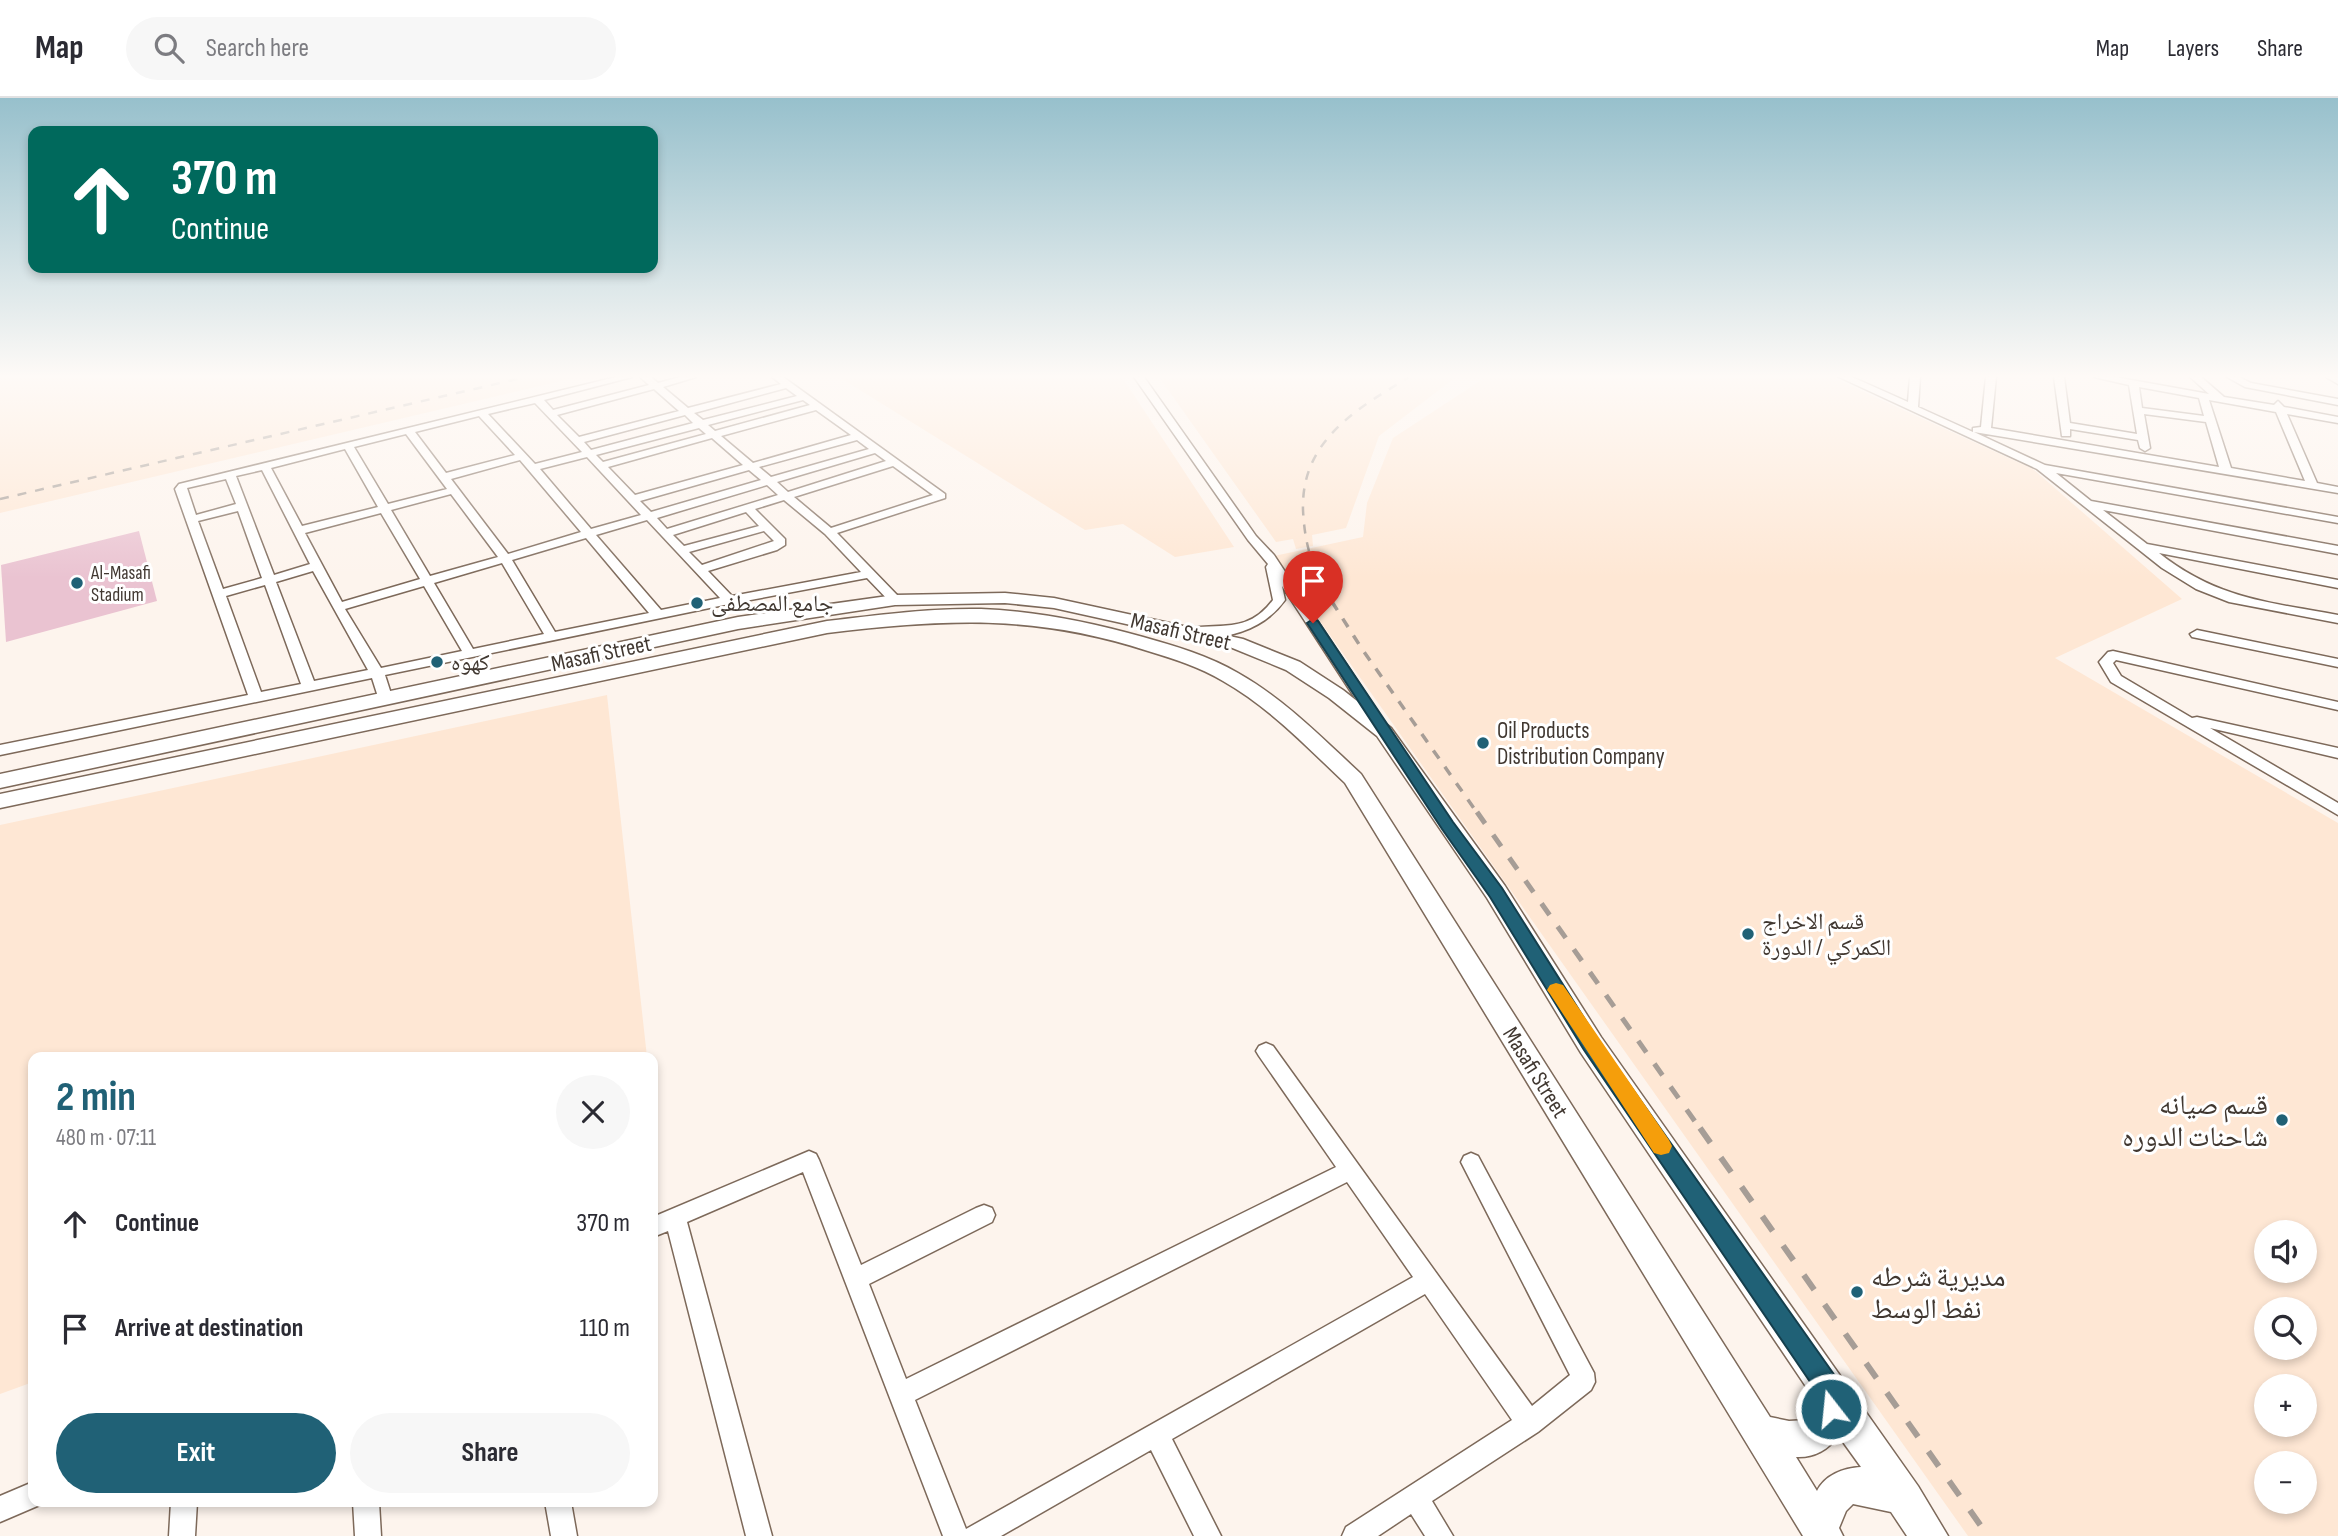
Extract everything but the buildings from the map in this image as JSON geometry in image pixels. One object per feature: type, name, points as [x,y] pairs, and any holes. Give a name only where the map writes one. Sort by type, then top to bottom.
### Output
[{"type":"main road","name":"Masafi Street","points":[[0,801],[738,624],[870,603],[898,613]]},
{"type":"main road","name":"Masafi Street","points":[[392,705],[898,613],[1054,603],[1237,643],[1293,666],[1336,694],[1384,732],[1496,892],[1591,1045],[1929,1536]]},
{"type":"main road","name":"Masafi Street","points":[[999,607],[1051,623],[1131,639],[1220,672],[1239,682],[1295,724],[1353,779],[1822,1533]]},
{"type":"main road","points":[[1220,672],[1221,662],[1228,655],[1254,650]]},
{"type":"main road","name":"Masafi Street","points":[[0,781],[357,715]]},
{"type":"main road","points":[[1758,1431],[1785,1440],[1812,1438],[1822,1431],[1828,1421],[1832,1392]]},
{"type":"main road","points":[[1822,1533],[1826,1504],[1844,1487],[1873,1487],[1905,1499]]},
{"type":"street","points":[[256,698],[181,489],[183,486],[356,444]]},
{"type":"street","points":[[419,444],[504,558],[552,637]]},
{"type":"street","points":[[508,444],[533,468],[658,615]]},
{"type":"street","points":[[580,444],[603,465],[729,600]]},
{"type":"street","points":[[533,468],[624,444]]},
{"type":"street","points":[[603,465],[677,444]]},
{"type":"street","points":[[725,444],[829,532],[870,574],[898,613]]},
{"type":"street","points":[[634,499],[831,444]]},
{"type":"street","points":[[829,532],[940,496],[872,444]]},
{"type":"street","points":[[1186,444],[1252,538],[1270,558],[1384,732]]},
{"type":"street","points":[[1991,444],[2041,467],[2183,576],[2219,594],[2338,619]]},
{"type":"street","points":[[2073,444],[2338,490]]},
{"type":"street","points":[[2144,444],[2146,457]]},
{"type":"street","points":[[2218,444],[2226,471]]},
{"type":"street","points":[[2294,444],[2312,485]]},
{"type":"street","points":[[348,446],[470,654]]},
{"type":"street","points":[[338,607],[879,449]]},
{"type":"street","points":[[444,477],[519,457]]},
{"type":"street","points":[[666,533],[895,462]]},
{"type":"street","points":[[265,466],[392,705]]},
{"type":"street","points":[[2041,467],[2338,520]]},
{"type":"street","points":[[230,474],[309,687]]},
{"type":"street","points":[[298,531],[454,490]]},
{"type":"street","points":[[2087,504],[2338,550]]},
{"type":"street","points":[[193,519],[242,506]]},
{"type":"street","points":[[700,569],[773,547],[780,542],[747,507]]},
{"type":"street","points":[[682,550],[767,527]]},
{"type":"street","points":[[2141,546],[2338,584]]},
{"type":"street","points":[[1184,632],[1246,628],[1266,617],[1279,600],[1270,558]]},
{"type":"street","points":[[219,594],[317,566]]},
{"type":"street","points":[[0,750],[729,600],[870,574]]},
{"type":"street","points":[[2197,634],[2338,663]]},
{"type":"street","points":[[2333,806],[2116,678],[2106,662],[2113,655],[2338,706]]},
{"type":"street","points":[[2182,718],[2338,753]]},
{"type":"street","points":[[1266,1051],[1529,1423]]},
{"type":"street","points":[[758,1536],[664,1222],[809,1160],[956,1536]]},
{"type":"street","points":[[1354,1536],[1529,1423],[1583,1382],[1582,1373],[1471,1162]]},
{"type":"street","points":[[901,1394],[1350,1170]]},
{"type":"street","points":[[856,1279],[984,1215]]},
{"type":"street","points":[[976,1536],[1428,1280]]},
{"type":"street","points":[[1156,1434],[1208,1536]]},
{"type":"street","points":[[0,1509],[28,1497]]},
{"type":"street","points":[[1415,1497],[1440,1536]]},
{"type":"street","points":[[181,1536],[184,1507]]},
{"type":"street","points":[[366,1507],[368,1536]]},
{"type":"street","points":[[559,1507],[564,1536]]},
{"type":"shaded area","points":[[0,444],[293,444],[0,513]]},
{"type":"shaded area","points":[[947,444],[1166,444],[1234,547],[1175,557],[1123,524],[1085,530]]},
{"type":"shaded area","points":[[1207,444],[1376,444],[1346,528],[1312,535],[1313,546],[1296,549],[1293,539],[1276,542]]},
{"type":"shaded area","points":[[1391,444],[1978,444],[2033,469],[2182,599],[2055,658],[2338,823],[2338,1536],[1968,1536],[1274,556],[1363,537],[1367,503]]},
{"type":"shaded area","name":"Al-Masafi Stadium","points":[[139,531],[157,601],[6,642],[1,565]]},
{"type":"shaded area","points":[[607,695],[646,1052],[28,1052],[28,1384],[0,1394],[0,825]]},
{"type":"railway","points":[[0,499],[237,444]]},
{"type":"railway","points":[[1315,568],[1306,540],[1303,510],[1305,486],[1311,464],[1324,444]]},
{"type":"railway","points":[[1314,566],[1329,597],[1362,649],[1478,814]]},
{"type":"railway","points":[[1477,812],[1701,1130]]},
{"type":"railway","points":[[1700,1128],[1988,1536]]},
{"type":"slow traffic","points":[[1556,990],[1661,1146]]},
{"type":"place","name":"Al-Masafi Stadium","points":[[77,583]]},
{"type":"place","name":"جامع المصطفى","points":[[697,603]]},
{"type":"place","name":"كهوه","points":[[437,662]]},
{"type":"place","name":"Oil Products Distribution Company","points":[[1483,743]]},
{"type":"place","name":"قسم الاخراج الكمركي / الدورة","points":[[1748,934]]},
{"type":"place","name":"قسم صيانه شاحنات الدوره","points":[[2282,1120]]},
{"type":"place","name":"مديرية شرطه نفط الوسط","points":[[1857,1292]]},
{"type":"route","points":[[1313,623],[1447,826],[1496,892],[1591,1045],[1832,1392],[1831,1409]]}]
